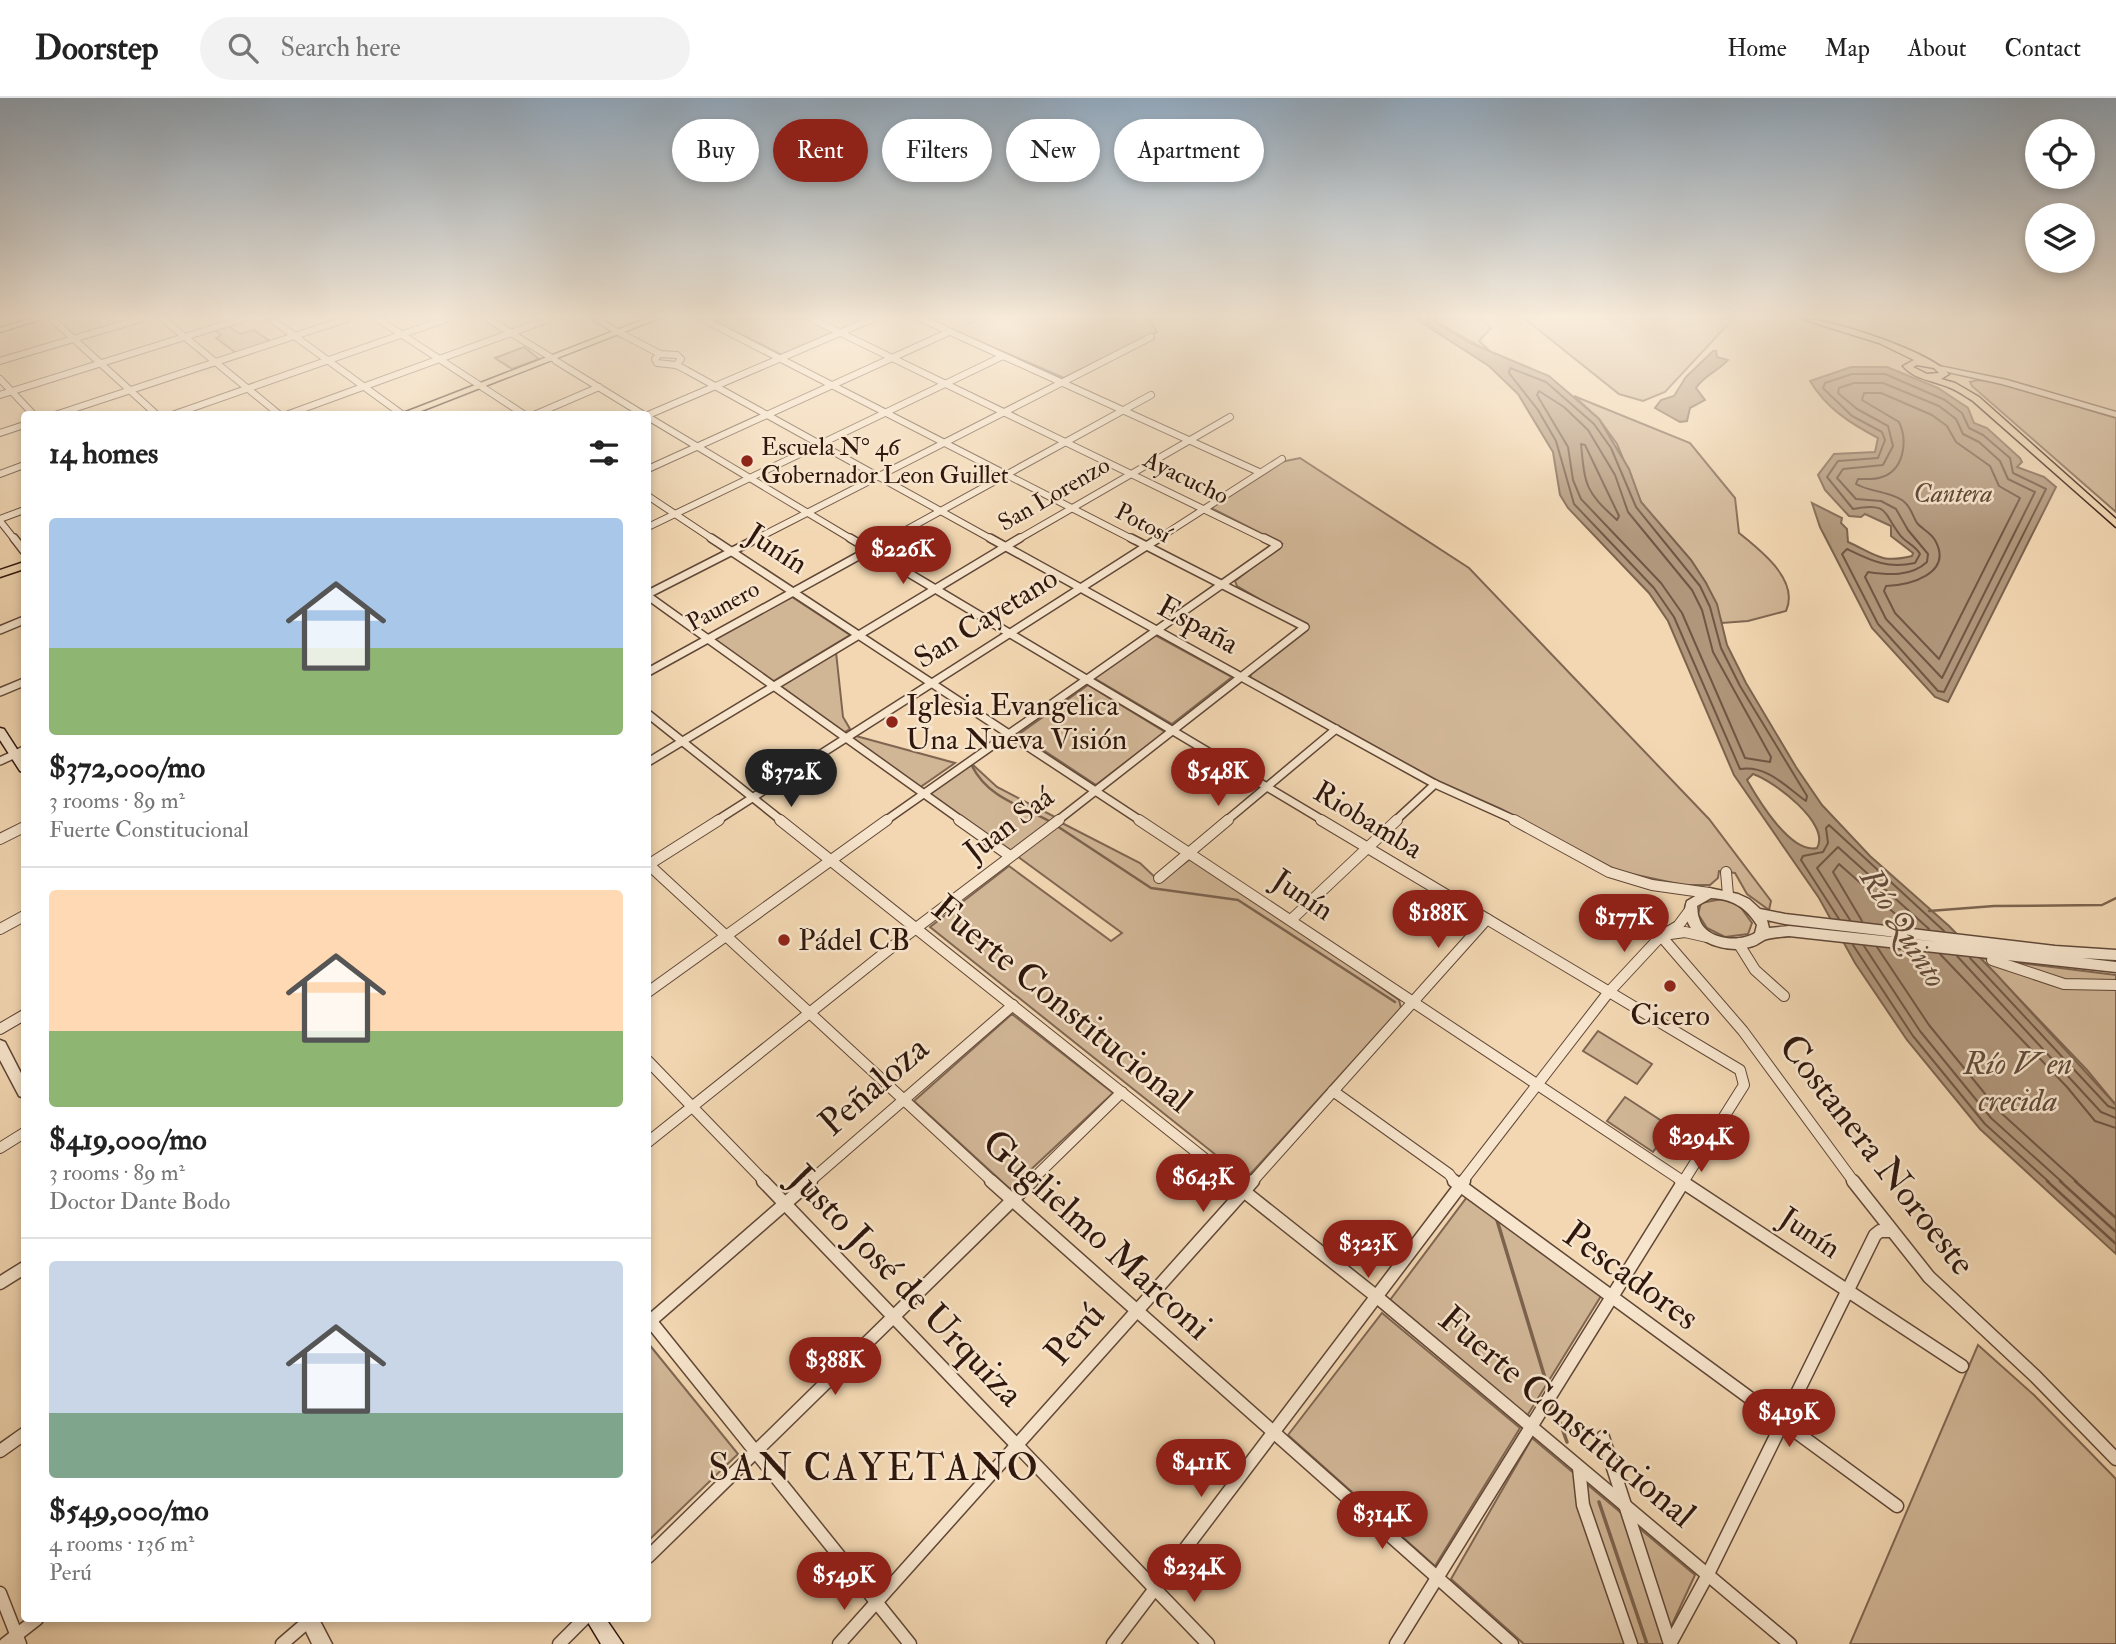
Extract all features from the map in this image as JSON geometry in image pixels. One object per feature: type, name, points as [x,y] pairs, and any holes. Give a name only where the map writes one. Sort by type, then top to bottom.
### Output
[{"type":"main road","points":[[413,411],[470,391]]},
{"type":"main road","points":[[425,411],[472,391]]},
{"type":"main road","points":[[1962,391],[1976,400],[2116,521]]},
{"type":"main road","points":[[1970,391],[2116,521]]},
{"type":"main road","points":[[0,568],[21,559]]},
{"type":"main road","points":[[0,574],[21,566]]},
{"type":"street","points":[[67,411],[127,391]]},
{"type":"street","points":[[131,391],[153,411]]},
{"type":"street","points":[[183,411],[239,391]]},
{"type":"street","points":[[252,391],[275,411]]},
{"type":"street","points":[[297,411],[351,391]]},
{"type":"street","points":[[372,391],[397,411]]},
{"type":"street","points":[[488,391],[519,411]]},
{"type":"street","points":[[543,411],[589,391]]},
{"type":"street","name":"Riobamba","points":[[606,391],[638,411]]},
{"type":"street","points":[[651,414],[703,391]]},
{"type":"street","name":"España","points":[[725,391],[1435,784],[1499,811],[1609,872],[1652,885],[1710,893]]},
{"type":"street","points":[[651,468],[817,391]]},
{"type":"street","name":"Potosí","points":[[843,391],[1304,627]]},
{"type":"street","points":[[651,526],[932,391]]},
{"type":"street","name":"Ayacucho","points":[[962,391],[1278,545],[1223,584]]},
{"type":"street","points":[[651,593],[1042,391]]},
{"type":"street","points":[[1081,391],[1259,472]]},
{"type":"street","points":[[2033,391],[2116,415]]},
{"type":"street","points":[[0,396],[12,392],[30,411]]},
{"type":"street","name":"Paunero","points":[[651,670],[1151,396]]},
{"type":"street","name":"San Lorenzo","points":[[651,760],[1070,508],[1230,417]]},
{"type":"street","name":"Riobamba","points":[[651,419],[1740,1070],[1744,1085],[1682,1180]]},
{"type":"street","points":[[0,433],[21,426]]},
{"type":"street","name":"San Cayetano","points":[[651,863],[843,737],[1282,459]]},
{"type":"street","points":[[0,474],[21,466]]},
{"type":"street","name":"Junín","points":[[651,498],[1007,735],[1292,919],[1536,1085],[1962,1366]]},
{"type":"street","points":[[21,511],[0,520],[21,547]]},
{"type":"street","points":[[651,990],[1223,584]]},
{"type":"street","points":[[651,597],[771,687],[1010,856]]},
{"type":"street","points":[[0,630],[21,621]]},
{"type":"street","name":"Juan Saá","points":[[651,1140],[808,1012],[1097,791],[1304,627]]},
{"type":"street","points":[[0,692],[21,682]]},
{"type":"street","name":"Fuerte Constitucional","points":[[651,715],[1377,1297],[1790,1644]]},
{"type":"street","points":[[1159,878],[1336,729]]},
{"type":"street","points":[[0,732],[20,752],[0,761]]},
{"type":"street","points":[[1292,919],[1435,784]]},
{"type":"street","points":[[0,839],[21,828]]},
{"type":"street","name":"Guglielmo Marconi","points":[[651,868],[1011,1199],[1512,1644]]},
{"type":"street","points":[[1726,872],[1728,895]]},
{"type":"street","points":[[1113,1644],[1536,1085],[1608,993],[1661,936],[1678,926],[1695,900],[1710,893],[1728,895],[1757,913],[1787,925],[2058,957],[2116,967]]},
{"type":"street","points":[[1690,910],[1699,929],[1713,939]]},
{"type":"street","points":[[1757,913],[1763,934]]},
{"type":"street","points":[[0,929],[21,918]]},
{"type":"street","name":"Perú","points":[[839,1644],[1018,1447],[1487,919]]},
{"type":"street","points":[[1661,936],[1685,932],[1740,946],[1756,942],[1763,934],[1787,925]]},
{"type":"street","name":"Costanera Noroeste","points":[[1661,936],[1743,1031],[1890,1231],[1958,1308],[2035,1376],[2116,1459]]},
{"type":"street","points":[[1740,946],[1755,970],[1784,996]]},
{"type":"street","points":[[2058,957],[2116,955]]},
{"type":"street","points":[[1992,960],[2064,984],[2116,985]]},
{"type":"street","name":"Peñaloza","points":[[651,1318],[786,1206],[1013,1005]]},
{"type":"street","points":[[0,1029],[21,1017]]},
{"type":"street","points":[[0,1045],[21,1086]]},
{"type":"street","name":"Justo José de Urquiza","points":[[651,1063],[1208,1644]]},
{"type":"street","name":"Pescadores","points":[[1333,1091],[1449,1174],[1459,1187],[1897,1506]]},
{"type":"street","points":[[651,1553],[1122,1092]]},
{"type":"street","points":[[0,1148],[21,1135]]},
{"type":"street","points":[[1396,1644],[1439,1579],[1529,1426],[1682,1180]]},
{"type":"street","points":[[1670,1644],[1707,1576],[1875,1235],[1881,1231],[1890,1231]]},
{"type":"street","points":[[0,1283],[21,1270]]},
{"type":"street","points":[[651,1325],[910,1644]]},
{"type":"street","points":[[0,1451],[21,1436]]},
{"type":"street","points":[[1603,1437],[1670,1644]]},
{"type":"street","points":[[1580,1468],[1583,1505],[1631,1644]]},
{"type":"street","points":[[0,1593],[14,1641],[34,1622]]},
{"type":"street","points":[[282,1644],[307,1622]]},
{"type":"street","points":[[311,1622],[322,1644]]},
{"type":"street","points":[[559,1644],[581,1622]]},
{"type":"street","points":[[598,1622],[613,1644]]},
{"type":"shaded area","points":[[1615,391],[1666,391],[1643,401]]},
{"type":"shaded area","points":[[1978,391],[2026,391],[2116,418],[2116,512]]},
{"type":"shaded area","points":[[1574,396],[1690,443],[1735,498],[1739,533],[1767,557],[1783,577],[1789,599],[1786,611],[1748,621],[1722,623],[1706,583],[1691,560],[1641,502],[1617,444],[1599,419]]},
{"type":"shaded area","points":[[1300,458],[1469,568],[1709,819],[1771,901],[1769,910],[1747,894],[1735,873],[1719,871],[1718,878],[1710,885],[1683,885],[1618,871],[1501,809],[1436,780],[1251,678],[1250,673],[1306,626],[1237,586],[1235,581],[1282,544],[1213,509],[1212,506],[1281,462]]},
{"type":"shaded area","points":[[792,597],[850,635],[772,682],[712,640]]},
{"type":"shaded area","points":[[1155,635],[1232,677],[1172,724],[1094,678]]},
{"type":"shaded area","points":[[836,652],[843,717],[850,729],[843,733],[777,687]]},
{"type":"shaded area","points":[[1088,685],[1165,732],[1096,785],[1019,734]]},
{"type":"shaded area","points":[[856,736],[955,763],[919,788],[851,739]]},
{"type":"shaded area","points":[[972,764],[997,787],[1055,817],[1009,852],[928,795]]},
{"type":"shaded area","points":[[1062,823],[1140,863],[1160,882],[1190,859],[1270,909],[1399,1000],[1401,1008],[1246,1179],[930,927],[1009,866],[1111,941],[1122,933],[1017,856]]},
{"type":"shaded area","points":[[1722,899],[1739,905],[1752,923],[1748,934],[1725,937],[1707,928],[1698,914],[1701,903]]},
{"type":"shaded area","points":[[1980,958],[2116,975],[2116,1105],[2087,1070]]},
{"type":"shaded area","points":[[1012,1014],[1113,1093],[1010,1189],[914,1101]]},
{"type":"shaded area","points":[[1598,1031],[1652,1064],[1637,1084],[1583,1051]]},
{"type":"shaded area","points":[[1625,1097],[1671,1127],[1653,1152],[1607,1121]]},
{"type":"shaded area","points":[[1467,1197],[1601,1296],[1527,1416],[1390,1300]]},
{"type":"shaded area","points":[[1382,1313],[1520,1428],[1435,1566],[1288,1435]]},
{"type":"shaded area","points":[[1978,1345],[2034,1395],[2116,1479],[2116,1644],[1850,1644]]},
{"type":"shaded area","points":[[651,1347],[738,1454],[651,1538]]},
{"type":"shaded area","points":[[1532,1438],[1695,1575],[1663,1644],[1524,1644],[1451,1579]]},
{"type":"water","name":"Río V en crecida","points":[[1515,391],[1567,391],[1599,419],[1629,469],[1641,502],[1691,560],[1706,583],[1717,604],[1727,645],[1746,683],[1822,805],[1870,856],[1949,926],[2116,1105],[2116,1254],[1980,1129],[1907,1040],[1855,963],[1819,898],[1734,775],[1668,621],[1649,593],[1568,508],[1560,495],[1553,452]],"holes":[[[1753,774],[1774,785],[1798,805],[1816,827],[1819,838],[1817,848],[1807,848],[1787,835],[1747,780]]]},
{"type":"water","points":[[1677,391],[1698,391],[1705,400],[1690,408],[1687,421],[1680,422],[1655,408],[1661,400],[1674,396]]},
{"type":"water","name":"Cantera","points":[[1817,391],[1943,391],[1968,408],[1974,423],[1987,428],[2020,458],[2022,462],[2017,467],[2044,477],[2056,487],[1948,702],[1935,697],[1872,628],[1820,527],[1812,503],[1842,518],[1841,523],[1847,529],[1848,542],[1872,554],[1892,559],[1912,556],[1913,553],[1891,536],[1891,526],[1865,514],[1861,517],[1849,516],[1825,490],[1818,475],[1834,454],[1875,452],[1878,438],[1858,427],[1824,400]]},
{"type":"waterway","points":[[972,766],[996,794],[1051,822]]},
{"type":"waterway","points":[[1057,826],[1151,888],[1238,900],[1395,1002]]},
{"type":"waterway","name":"Río Quinto","points":[[1929,911],[1994,906],[2102,905],[2116,898]]},
{"type":"waterway","points":[[1496,1217],[1545,1378]]},
{"type":"waterway","points":[[1554,1406],[1567,1442]]},
{"type":"waterway","points":[[1599,1502],[1647,1644]]},
{"type":"place","name":"Escuela N° 46 Gobernador Leon Guillet","points":[[747,461]]},
{"type":"place","name":"Iglesia Evangelica Una Nueva Visión","points":[[892,722]]},
{"type":"place","name":"Pádel CB","points":[[784,940]]},
{"type":"place","name":"Cicero","points":[[1670,986]]},
{"type":"district","name":"SAN CAYETANO","points":[[874,1468]]}]
